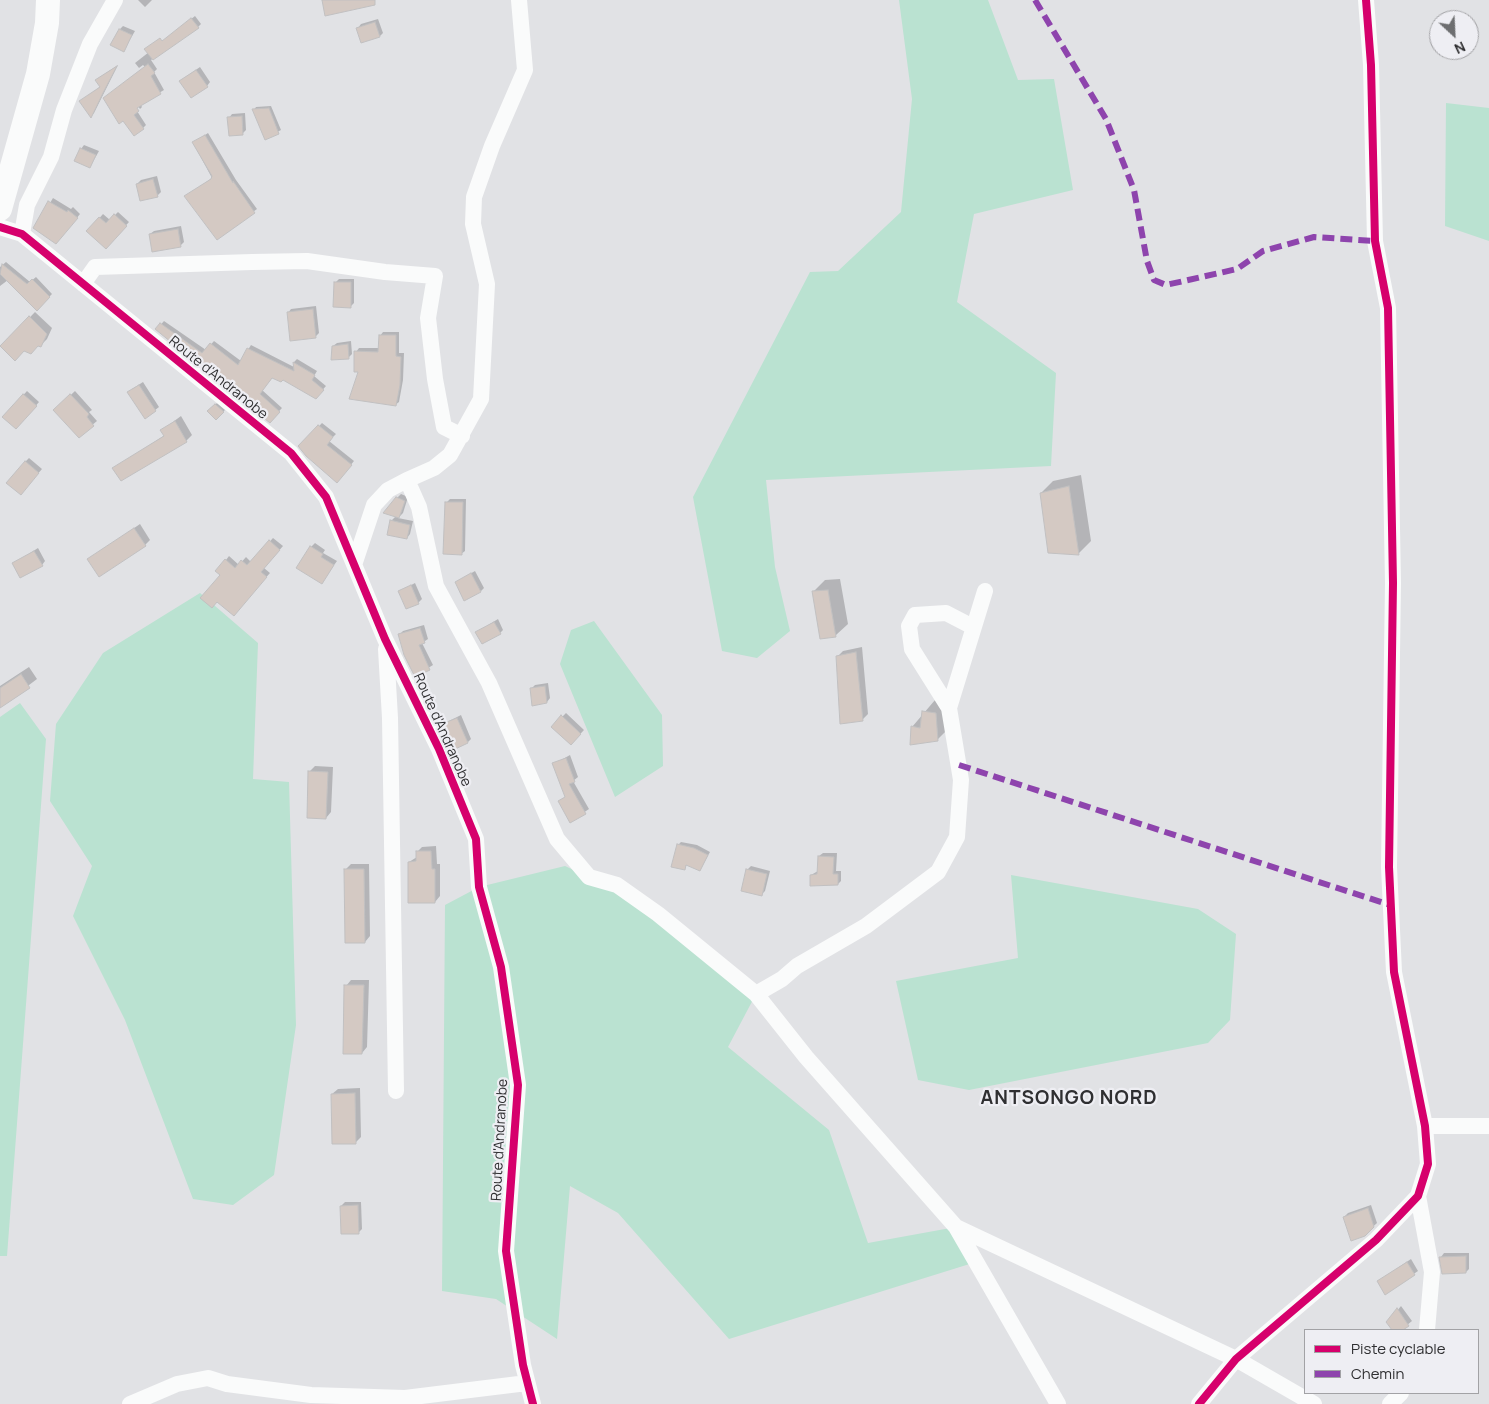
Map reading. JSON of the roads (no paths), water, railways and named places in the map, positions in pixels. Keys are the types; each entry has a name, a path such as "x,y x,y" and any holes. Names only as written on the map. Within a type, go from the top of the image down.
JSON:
{"main road":[{"path":"0,209 38,74 47,23 48,0"}],"street":[{"path":"22,234 27,205 51,157 64,110 90,44 116,0"},
{"path":"355,562 374,505 388,490 434,468 450,456 481,399 487,284 473,224 474,197 492,146 525,70 519,0"},
{"path":"1199,1404 1236,1359 1376,1240 1418,1196 1428,1164 1425,1126 1393,963 1388,867 1393,583 1388,308 1374,240 1371,65 1366,0"},
{"name":"Route d'Andranobe","path":"0,226 22,234 290,453 326,497 355,562 385,639 439,749 476,839 479,888 501,967 518,1085 506,1251 527,1383 533,1404"},
{"path":"83,284 95,267 252,262 307,261 385,272 435,276 428,318 435,379 444,427 462,436"},
{"path":"407,480 420,507 436,586 489,683 558,839 589,877 617,885 658,914 756,994 806,1057 956,1227 1058,1404"},
{"path":"949,708 973,627 986,591"},
{"path":"756,994 782,979 797,966 866,926 938,872 957,837 961,780 949,708 912,649 909,626 914,615 946,614 973,627"},
{"path":"385,639 390,718 396,1091"},
{"path":"1425,1126 1489,1126"},
{"path":"1418,1196 1432,1272 1427,1329"},
{"path":"956,1227 1236,1359 1314,1404"},
{"path":"130,1404 177,1384 208,1378 228,1384 322,1400 405,1398 527,1383"},
{"path":"1390,1404 1400,1394"}],"district":[{"name":"ANTSONGO NORD","path":"1069,1099"}]}
